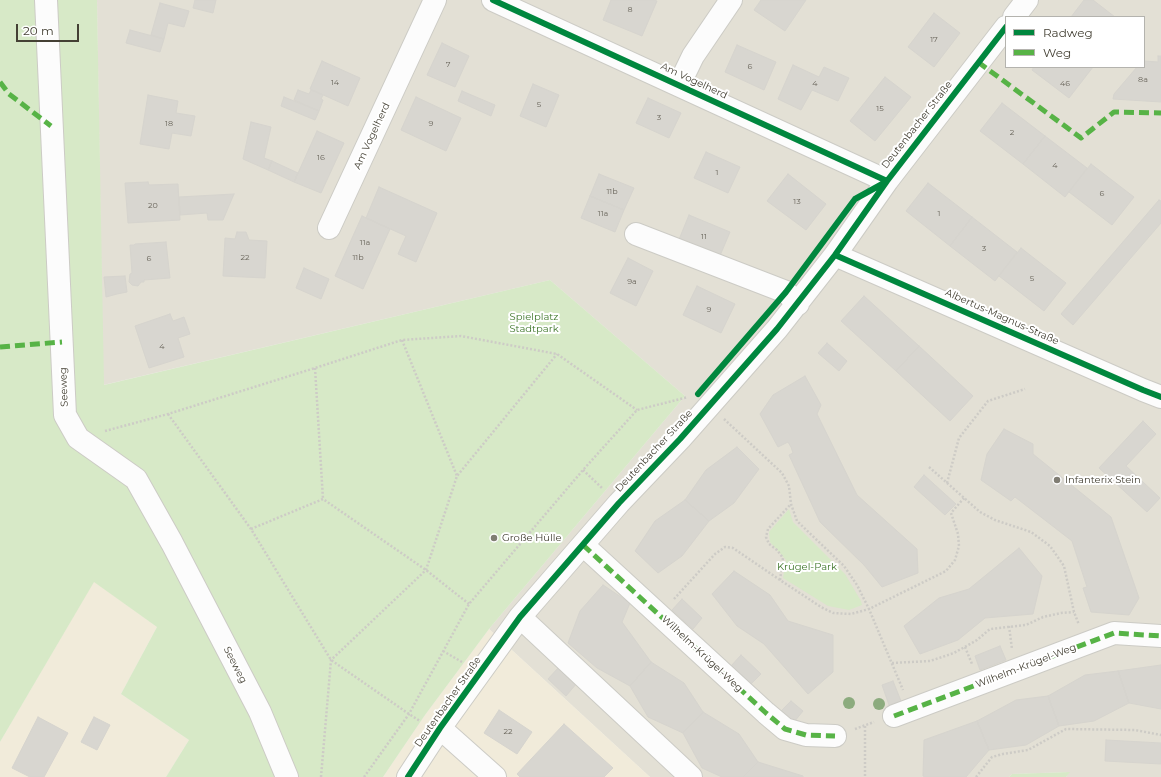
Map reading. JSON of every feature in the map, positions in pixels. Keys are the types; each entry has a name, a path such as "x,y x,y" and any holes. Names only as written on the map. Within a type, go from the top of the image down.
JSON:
{"street":[{"name":"Seeweg","path":"46,0 65,415 78,438 136,480 172,543 260,712 287,777"},
{"name":"Am Vogelherd","path":"329,228 435,0"},
{"name":"Am Vogelherd","path":"493,0 887,181"},
{"path":"679,85 693,56 731,0"},
{"path":"1015,16 1027,0"},
{"name":"Deutenbacher Straße","path":"408,777 440,728 520,617 619,503 710,406 798,304 835,255 887,181 1005,28"},
{"path":"636,234 786,292 798,304"},
{"name":"Albertus-Magnus-Straße","path":"835,255 1161,397"},
{"name":"Wilhelm-Krügel-Weg","path":"583,545 785,729 806,735 835,736"},
{"path":"520,617 691,777"},
{"name":"Wilhelm-Krügel-Weg","path":"902,712 1114,633 1161,636"},
{"path":"440,728 495,777"}],"path":[{"path":"78,438 168,414 402,340 461,336 557,354 637,410"},
{"path":"402,340 457,476"},
{"path":"322,777 331,660 426,570 457,476 557,354"},
{"path":"315,368 323,499"},
{"path":"947,484 959,438 988,401 1025,389"},
{"path":"364,777 409,714 469,604 583,470 637,410 698,394 782,473 789,486 791,504 797,520 844,566 857,585 869,609 892,664 902,712 835,736"},
{"path":"168,414 251,529 331,660 409,714 425,723 440,728"},
{"path":"929,467 980,512 995,520 1031,532 1050,546 1064,566 1074,612 1085,643"},
{"path":"583,470 619,503"},
{"path":"660,615 715,554 725,547 734,548 821,607 833,613 851,614 869,609 946,571 955,560 959,546 958,534 951,513 964,498"},
{"path":"251,529 323,499"},
{"path":"323,499 426,570 469,604"},
{"path":"780,580 783,558 777,550 769,544 766,536 768,529 791,504"},
{"path":"892,664 930,661 954,653 977,640 990,629 1026,625 1055,614 1074,612"},
{"path":"443,651 457,659"},
{"path":"865,726 865,777"},
{"path":"976,777 992,757 1028,750 1066,729 1135,730 1161,735"}],"shaded area":[{"path":"97,0 1161,0 1161,777 1066,777 1069,772 1012,774 1009,777 650,777 489,629 685,396 550,280 103,385"},
{"path":"94,581 157,627 121,694 189,740 166,777 0,777 0,742"},
{"path":"489,629 650,777 383,777 425,715"}],"green space":[{"name":"Spielplatz Stadtpark","path":"0,0 97,0 104,385 550,280 685,396 489,629 425,715 383,777 166,777 189,740 121,694 157,627 94,582 0,742"},
{"name":"Krügel-Park","path":"789,509 793,522 845,574 862,605 849,610 828,606 783,578 786,560 770,542 769,532"},
{"path":"1070,772 1066,777 1009,777 1012,774"}],"building":[{"path":"195,0 216,0 213,13 193,8"},
{"path":"611,0 657,1 642,36 603,20"},
{"path":"761,0 806,0 785,31 754,10"},
{"path":"1084,0 1093,0 1114,16 1072,16"},
{"path":"160,3 189,11 184,27 168,23 164,39 151,35"},
{"path":"934,13 960,33 934,67 908,47"},
{"path":"130,30 164,39 160,52 126,43"},
{"path":"442,43 469,56 455,87 427,75"},
{"path":"737,45 776,62 764,90 725,72"},
{"path":"1158,56 1161,56 1161,102 1113,99 1114,94 1136,68 1145,68 1145,61 1158,62"},
{"path":"322,61 360,78 348,106 310,89"},
{"path":"793,65 819,77 824,67 849,78 838,101 812,90 801,110 778,99"},
{"path":"1033,68 1092,68 1069,98 1032,70"},
{"path":"885,77 911,97 875,141 850,121"},
{"path":"533,84 559,95 546,127 520,116"},
{"path":"298,90 309,94 311,90 323,95 321,99 323,100 319,111 294,100"},
{"path":"462,91 495,105 491,116 458,101"},
{"path":"148,95 178,101 176,113 195,116 191,136 172,133 169,149 140,144"},
{"path":"284,97 319,111 315,120 281,106"},
{"path":"416,97 461,118 446,151 401,130"},
{"path":"648,98 681,113 669,138 636,123"},
{"path":"1002,103 1045,136 1023,164 980,131"},
{"path":"251,122 271,127 264,158 272,161 268,170 243,159"},
{"path":"317,131 344,143 321,193 294,182"},
{"path":"1045,136 1087,168 1065,197 1023,164"},
{"path":"706,152 740,167 728,193 694,178"},
{"path":"272,161 298,173 294,182 268,170"},
{"path":"1091,164 1134,197 1112,225 1069,192"},
{"path":"599,174 634,188 624,210 590,196"},
{"path":"788,174 826,204 806,230 767,201"},
{"path":"148,182 149,185 178,184 180,220 128,223 125,183"},
{"path":"928,183 972,217 950,246 906,211"},
{"path":"379,187 437,213 416,262 398,254 406,236 366,218"},
{"path":"234,194 223,220 208,220 207,213 180,215 179,197"},
{"path":"590,196 624,210 615,232 581,218"},
{"path":"1159,200 1161,201 1161,223 1073,325 1061,314"},
{"path":"689,215 730,232 719,258 678,242"},
{"path":"362,216 390,229 363,289 335,276"},
{"path":"972,217 1017,252 995,281 950,246"},
{"path":"237,232 246,232 249,240 267,241 265,278 223,276 225,238 235,239"},
{"path":"166,242 170,278 144,280 144,282 141,282 138,286 132,285 129,282 130,274 132,273 130,245"},
{"path":"1021,248 1066,283 1044,311 999,276"},
{"path":"628,258 653,271 636,306 610,293"},
{"path":"304,268 329,279 321,299 296,288"},
{"path":"125,276 127,292 106,297 104,277"},
{"path":"697,286 735,304 721,333 683,315"},
{"path":"864,296 919,346 896,371 841,321"},
{"path":"170,314 173,321 184,317 190,334 178,338 184,357 149,368 135,326"},
{"path":"827,343 847,361 839,371 818,353"},
{"path":"919,346 973,396 950,421 896,371"},
{"path":"805,376 821,405 817,414 857,495 917,549 918,573 882,587 864,565 820,522 789,455 793,453 791,447 788,442 778,447 760,414 773,395"},
{"path":"1143,421 1156,434 1126,466 1160,498 1147,512 1099,468"},
{"path":"1004,429 1033,444 1033,454 1111,517 1139,598 1129,615 1091,612 1083,588 1087,587 1072,541 1015,497 1011,501 981,480 987,454"},
{"path":"737,447 759,469 734,503 709,521 685,500 706,470"},
{"path":"924,475 956,504 945,515 914,487"},
{"path":"685,500 709,521 682,556 658,573 635,551 655,521"},
{"path":"1019,548 1042,576 1033,614 985,618 958,640 920,654 904,626 939,598 969,589"},
{"path":"734,571 770,595 788,621 833,635 833,672 808,694 764,644 737,626 712,594"},
{"path":"603,585 630,603 622,622 651,662 630,686 597,668 568,643 580,611"},
{"path":"682,599 702,618 693,629 672,610"},
{"path":"1000,646 1006,660 980,670 975,656"},
{"path":"741,655 761,674 751,684 731,666"},
{"path":"651,662 684,683 703,712 683,733 648,717 630,686"},
{"path":"1161,665 1161,709 1129,703 1118,671"},
{"path":"559,667 577,683 566,696 548,679"},
{"path":"1118,671 1129,703 1094,721 1059,726 1048,696 1085,675"},
{"path":"893,681 901,701 889,705 882,685"},
{"path":"1048,696 1059,726 1026,745 989,750 977,721 1016,700"},
{"path":"791,701 803,711 794,722 781,711"},
{"path":"499,710 532,732 517,754 484,733"},
{"path":"703,712 739,734 758,762 743,777 722,777 702,768 683,733"},
{"path":"38,717 68,733 44,777 30,777 12,768"},
{"path":"94,717 110,725 97,750 81,742"},
{"path":"977,721 989,750 966,777 923,776 924,740"},
{"path":"564,724 613,768 604,777 520,777 517,774"},
{"path":"1106,740 1161,743 1161,764 1105,761"},
{"path":"758,762 803,776 803,777 743,777"}],"marked path":[{"path":"978,62 1081,138 1114,112 1161,113"},
{"path":"0,82 9,94 51,126"},
{"path":"0,347 62,342"},
{"path":"583,545 785,729 806,735 835,736"},
{"path":"894,716 1114,633 1161,636"}],"cycle path":[{"path":"493,0 887,181"},
{"path":"408,777 440,728 520,617 619,503 680,439 777,329 835,255 887,181 1005,28"},
{"path":"698,394 786,292 855,199 884,183"},
{"path":"835,255 1161,397"}],"place":[{"name":"Infanterix Stein","path":"1057,480"},
{"name":"Große Hülle","path":"494,538"}]}
